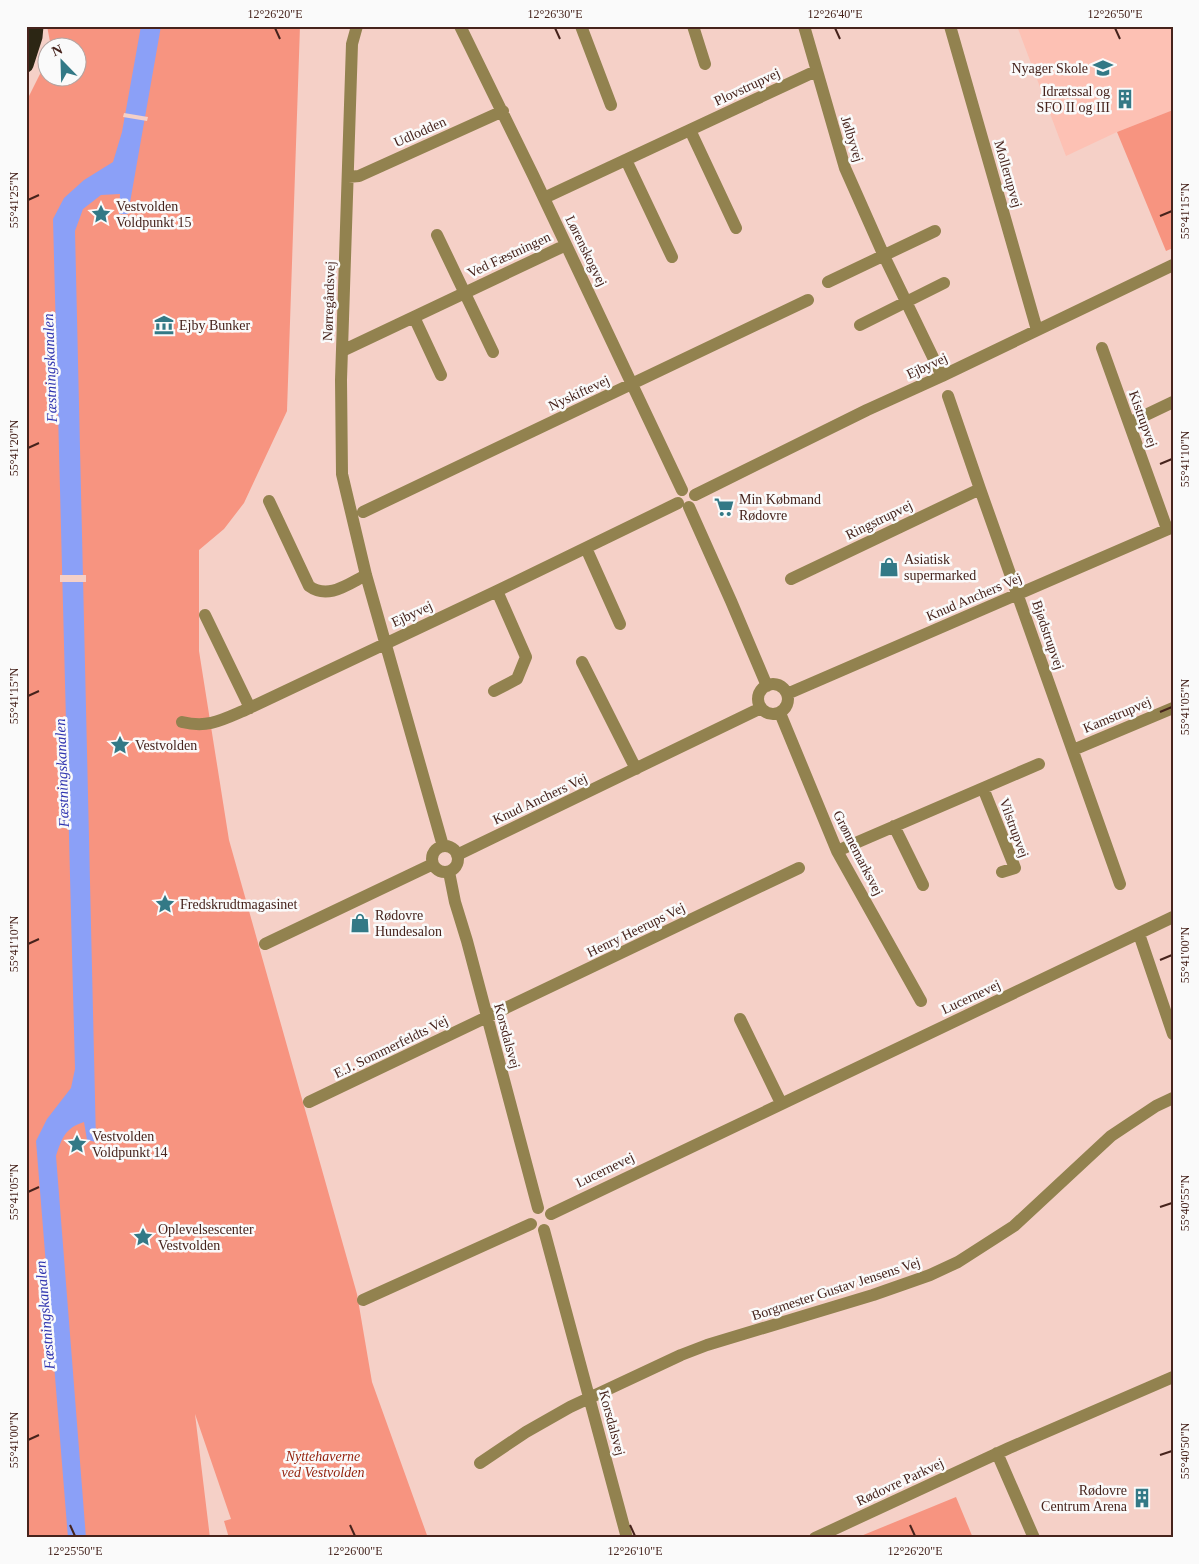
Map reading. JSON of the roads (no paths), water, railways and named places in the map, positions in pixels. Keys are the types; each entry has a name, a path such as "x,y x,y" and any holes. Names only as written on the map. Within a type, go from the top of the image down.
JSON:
{"highway":[{"path":"26,65 35,37 36,26"}],"street":[{"name":"Nørregårdsvej","path":"357,26 352,44 342,351 342,474 366,575 385,643"},
{"name":"Lørenskogvej","path":"460,26 503,111 682,490"},
{"path":"581,26 611,105"},
{"path":"693,26 705,64"},
{"name":"Jølbyvej","path":"804,26 845,168 884,256 942,376"},
{"name":"Mollerupvej","path":"950,26 1037,330"},
{"name":"Plovstrupvej","path":"544,198 816,71"},
{"name":"Udlodden","path":"348,177 359,176 503,111"},
{"path":"690,130 736,228"},
{"path":"626,160 672,257"},
{"path":"828,282 935,231"},
{"name":"Ved Fæstningen","path":"437,235 493,352"},
{"name":"Ved Fæstningen","path":"342,351 566,244"},
{"name":"Ejbyvej","path":"695,495 867,410 942,376 1173,264"},
{"path":"860,325 944,283"},
{"name":"Nyskiftevej","path":"363,512 808,300"},
{"path":"414,317 441,375"},
{"name":"Kistrupvej","path":"1102,348 1170,528"},
{"name":"Bjødstrupvej","path":"948,396 1120,884"},
{"path":"1129,423 1173,402"},
{"name":"Ringstrupvej","path":"791,579 980,488"},
{"path":"683,505 694,504 695,495 691,490 682,490 678,494 683,505 731,601 767,686"},
{"path":"269,501 310,586 317,592 330,592 366,575"},
{"name":"Ejbyvej","path":"182,722 196,725 216,723 586,548 683,505"},
{"name":"Knud Anchers Vej","path":"786,694 1170,528"},
{"path":"586,548 620,624"},
{"path":"494,691 517,679 526,657 497,591"},
{"path":"204,615 250,708"},
{"path":"385,643 443,846"},
{"path":"582,662 636,770"},
{"path":"767,686 778,686 786,694 787,704 780,713 770,714 761,708 758,698 767,686"},
{"name":"Knud Anchers Vej","path":"457,855 761,708"},
{"name":"Kamstrupvej","path":"1072,750 1173,708"},
{"name":"Grønnemarksvej","path":"780,713 837,851 921,1001"},
{"name":"Vilstrupvej","path":"837,851 1039,764"},
{"name":"Vilstrupvej","path":"983,788 1015,868 1002,872"},
{"path":"894,826 923,885"},
{"path":"443,846 452,848 457,855 457,865 449,872 439,871 433,864 435,851 443,846"},
{"path":"266,944 433,864"},
{"name":"Henry Heerups Vej","path":"486,1018 799,868"},
{"name":"Korsdalsvej","path":"449,872 455,902 538,1208"},
{"name":"Lucernevej","path":"551,1214 1173,917"},
{"path":"1139,934 1173,1034"},
{"name":"E.J. Sommerfeldts Vej","path":"309,1102 486,1018"},
{"path":"740,1019 781,1103"},
{"name":"Borgmester Gustav Jensens Vej","path":"480,1464 526,1432 589,1398 681,1355 707,1345 898,1287 958,1262 1014,1226 1111,1136 1156,1106 1173,1098"},
{"path":"538,1208 543,1208 551,1214 552,1222 544,1230 536,1230 531,1224 532,1213 538,1208"},
{"path":"363,1300 531,1224"},
{"name":"Korsdalsvej","path":"544,1230 627,1538"},
{"name":"Rødovre Parkvej","path":"815,1538 1173,1376"},
{"path":"997,1454 1034,1538"}],"water":[{"path":"141,26 161,26 128,214 119,214 120,194 101,195 83,209 75,231 96,1142 87,1140 84,1122 78,1124 65,1134 56,1156 86,1538 68,1538 36,1141 47,1119 71,1088 75,1069 53,219 64,198 84,180 113,162 122,132"}],"place":[{"name":"Nyager Skole","path":"1103,68"},
{"name":"Idrætssal og SFO II og III","path":"1125,99"},
{"name":"Vestvolden Voldpunkt 15","path":"101,214"},
{"name":"Ejby Bunker","path":"164,325"},
{"name":"Min Købmand Rødovre","path":"724,507"},
{"name":"Asiatisk supermarked","path":"889,567"},
{"name":"Vestvolden","path":"120,745"},
{"name":"Fredskrudtmagasinet","path":"165,904"},
{"name":"Rødovre Hundesalon","path":"360,923"},
{"name":"Vestvolden Voldpunkt 14","path":"77,1144"},
{"name":"Oplevelsescenter Vestvolden","path":"143,1237"},
{"name":"Rødovre Centrum Arena","path":"1142,1498"}],"water label":[{"name":"Fæstningskanalen","path":"50,368"},
{"name":"Fæstningskanalen","path":"62,773"},
{"name":"Fæstningskanalen","path":"45,1315"}],"park label":[{"name":"Nyttehaverne ved Vestvolden","path":"323,1464"}]}
